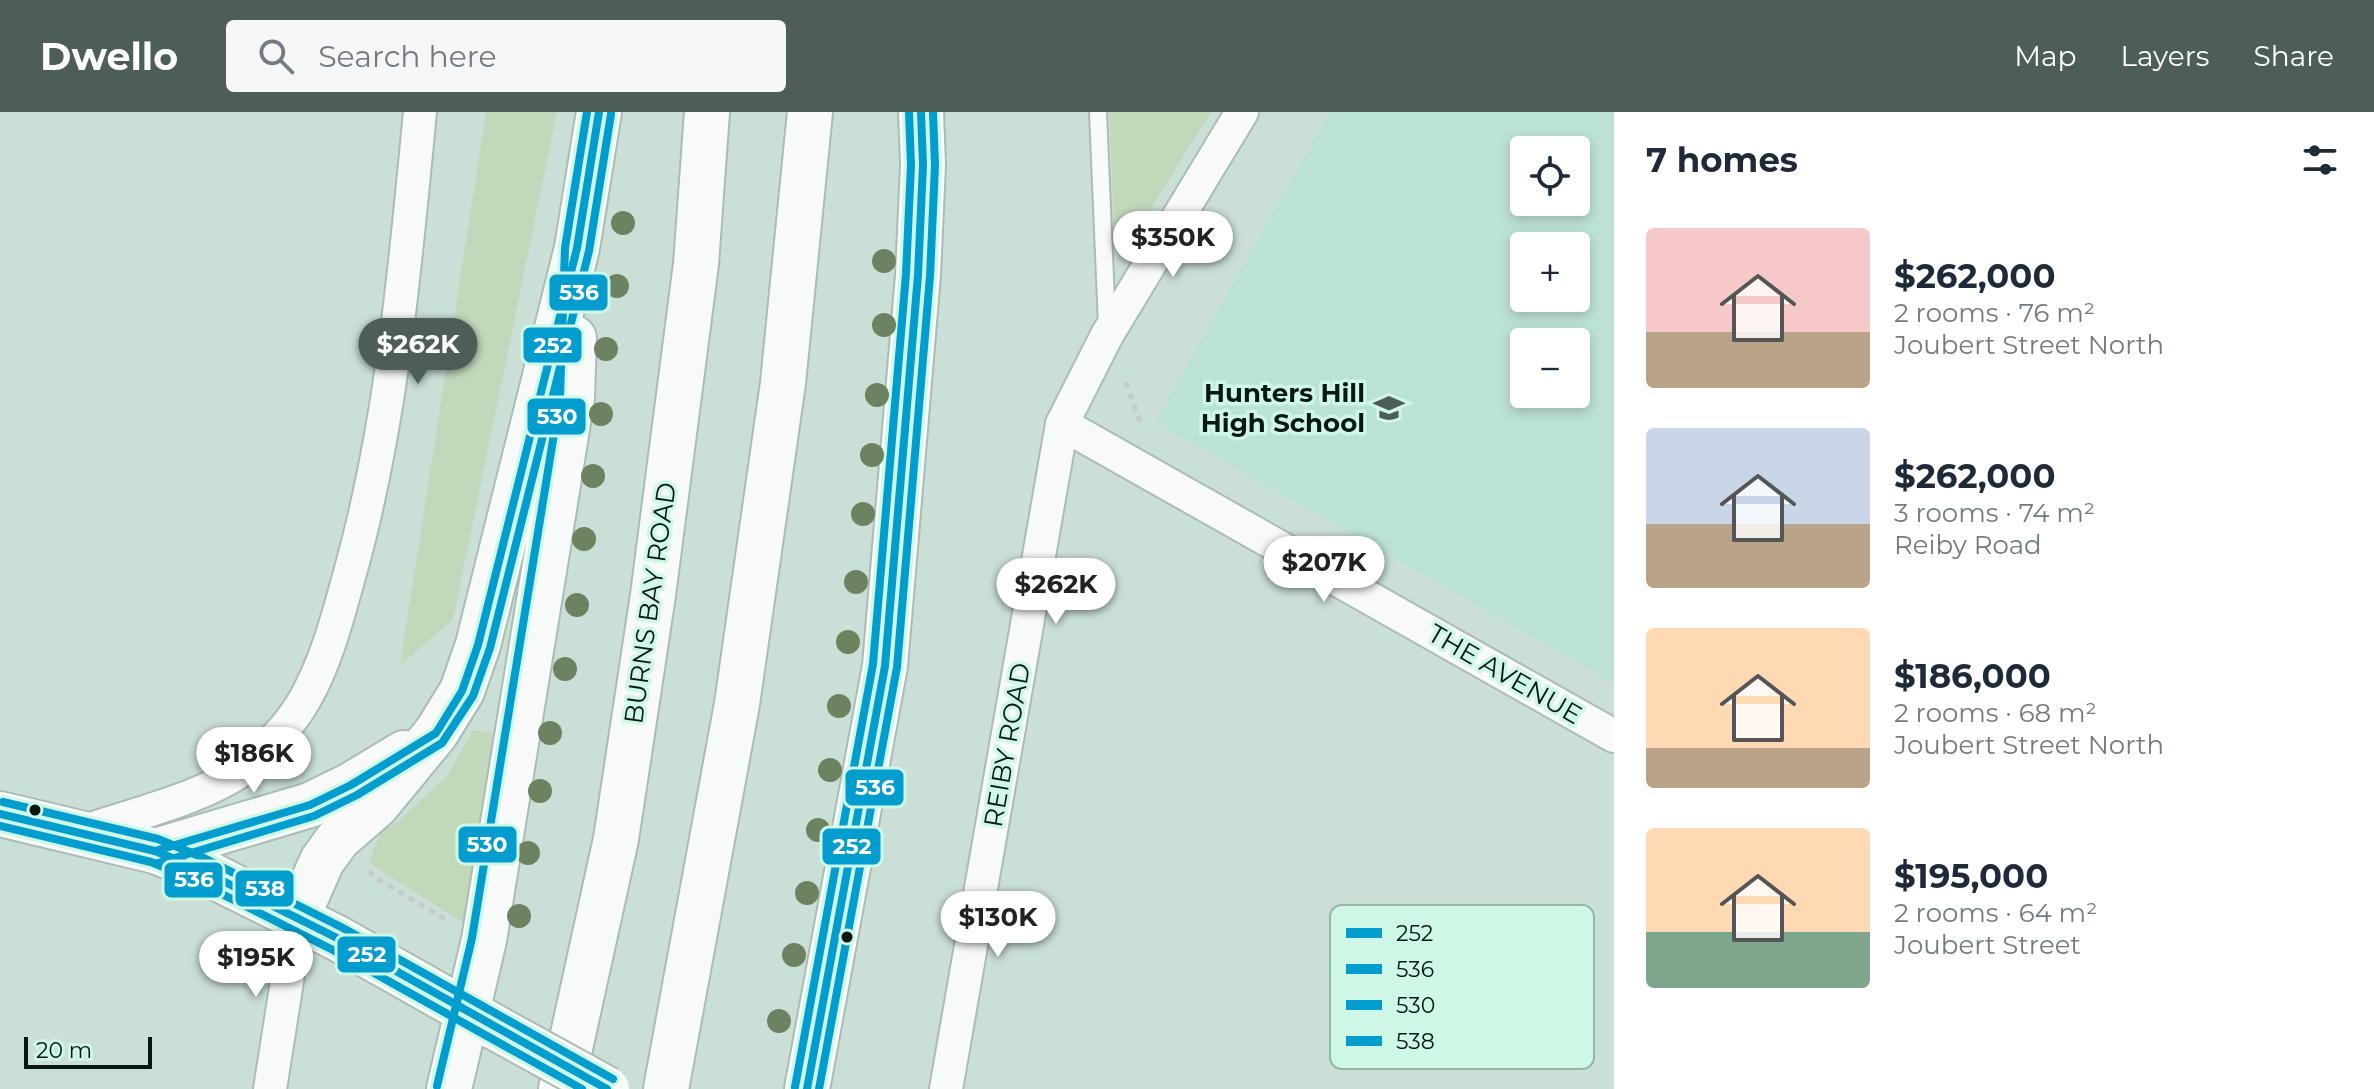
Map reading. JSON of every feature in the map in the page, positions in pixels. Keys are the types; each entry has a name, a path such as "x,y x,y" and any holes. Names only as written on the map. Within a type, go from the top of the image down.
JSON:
{"main road":[{"path":"297,918 322,861 338,839 376,806 436,733 462,691 478,645 577,248 599,112"},
{"name":"BURNS BAY ROAD","path":"561,1089 616,839 653,595 696,264 707,112"},
{"path":"666,1089 737,704 783,383 810,112"},
{"path":"807,1089 885,666 918,275 923,165 921,112"},
{"path":"449,1089 482,1020 484,940 572,398 577,248"},
{"path":"155,851 310,805 351,785 436,733"},
{"path":"12,816 155,851 199,869 297,918 607,1089"}],"street":[{"path":"82,832 207,789 240,771 268,747 304,701 330,644 361,533 385,420 401,307 420,112"},
{"name":"REIBY ROAD","path":"946,1089 1062,424 1107,335 1242,112"},
{"name":"THE AVENUE","path":"1062,424 1614,736"},
{"path":"270,1089 297,918"}],"lane":[{"path":"1098,112 1107,335"}],"path":[{"path":"361,862 378,879 454,924"}],"shaded area":[{"path":"486,112 557,112 453,620 400,665"},
{"path":"1109,112 1211,112 1130,242 1122,244 1117,240 1114,227"},
{"name":"Hunters Hill High School","path":"1330,112 1614,112 1614,683 1155,422"},
{"path":"473,730 501,735 470,910 461,921 369,863 381,831 398,822 447,776"}],"transit line":[{"name":"530","path":"437,1086 472,938 560,397 565,248 587,112"},
{"name":"252","path":"155,851 310,805 351,785 436,733 462,691 478,645 577,248 599,112"},
{"name":"530","path":"795,1087 873,664 906,274 911,165 909,112"},
{"name":"252","path":"807,1089 885,666 918,275 923,165 921,112"},
{"name":"536","path":"819,1089 897,667 930,276 935,166 933,112"},
{"name":"536","path":"158,863 314,816 357,795 442,743 473,696 490,648 589,251 611,114"},
{"name":"538","path":"3,802 158,839 204,858 343,928 613,1079"},
{"name":"252","path":"0,814 155,851 199,869 337,938 607,1089"},
{"name":"536","path":"0,826 151,862 194,880 331,949 582,1089"}],"place":[{"name":"Hunters Hill High School","path":"1389,408"}]}
